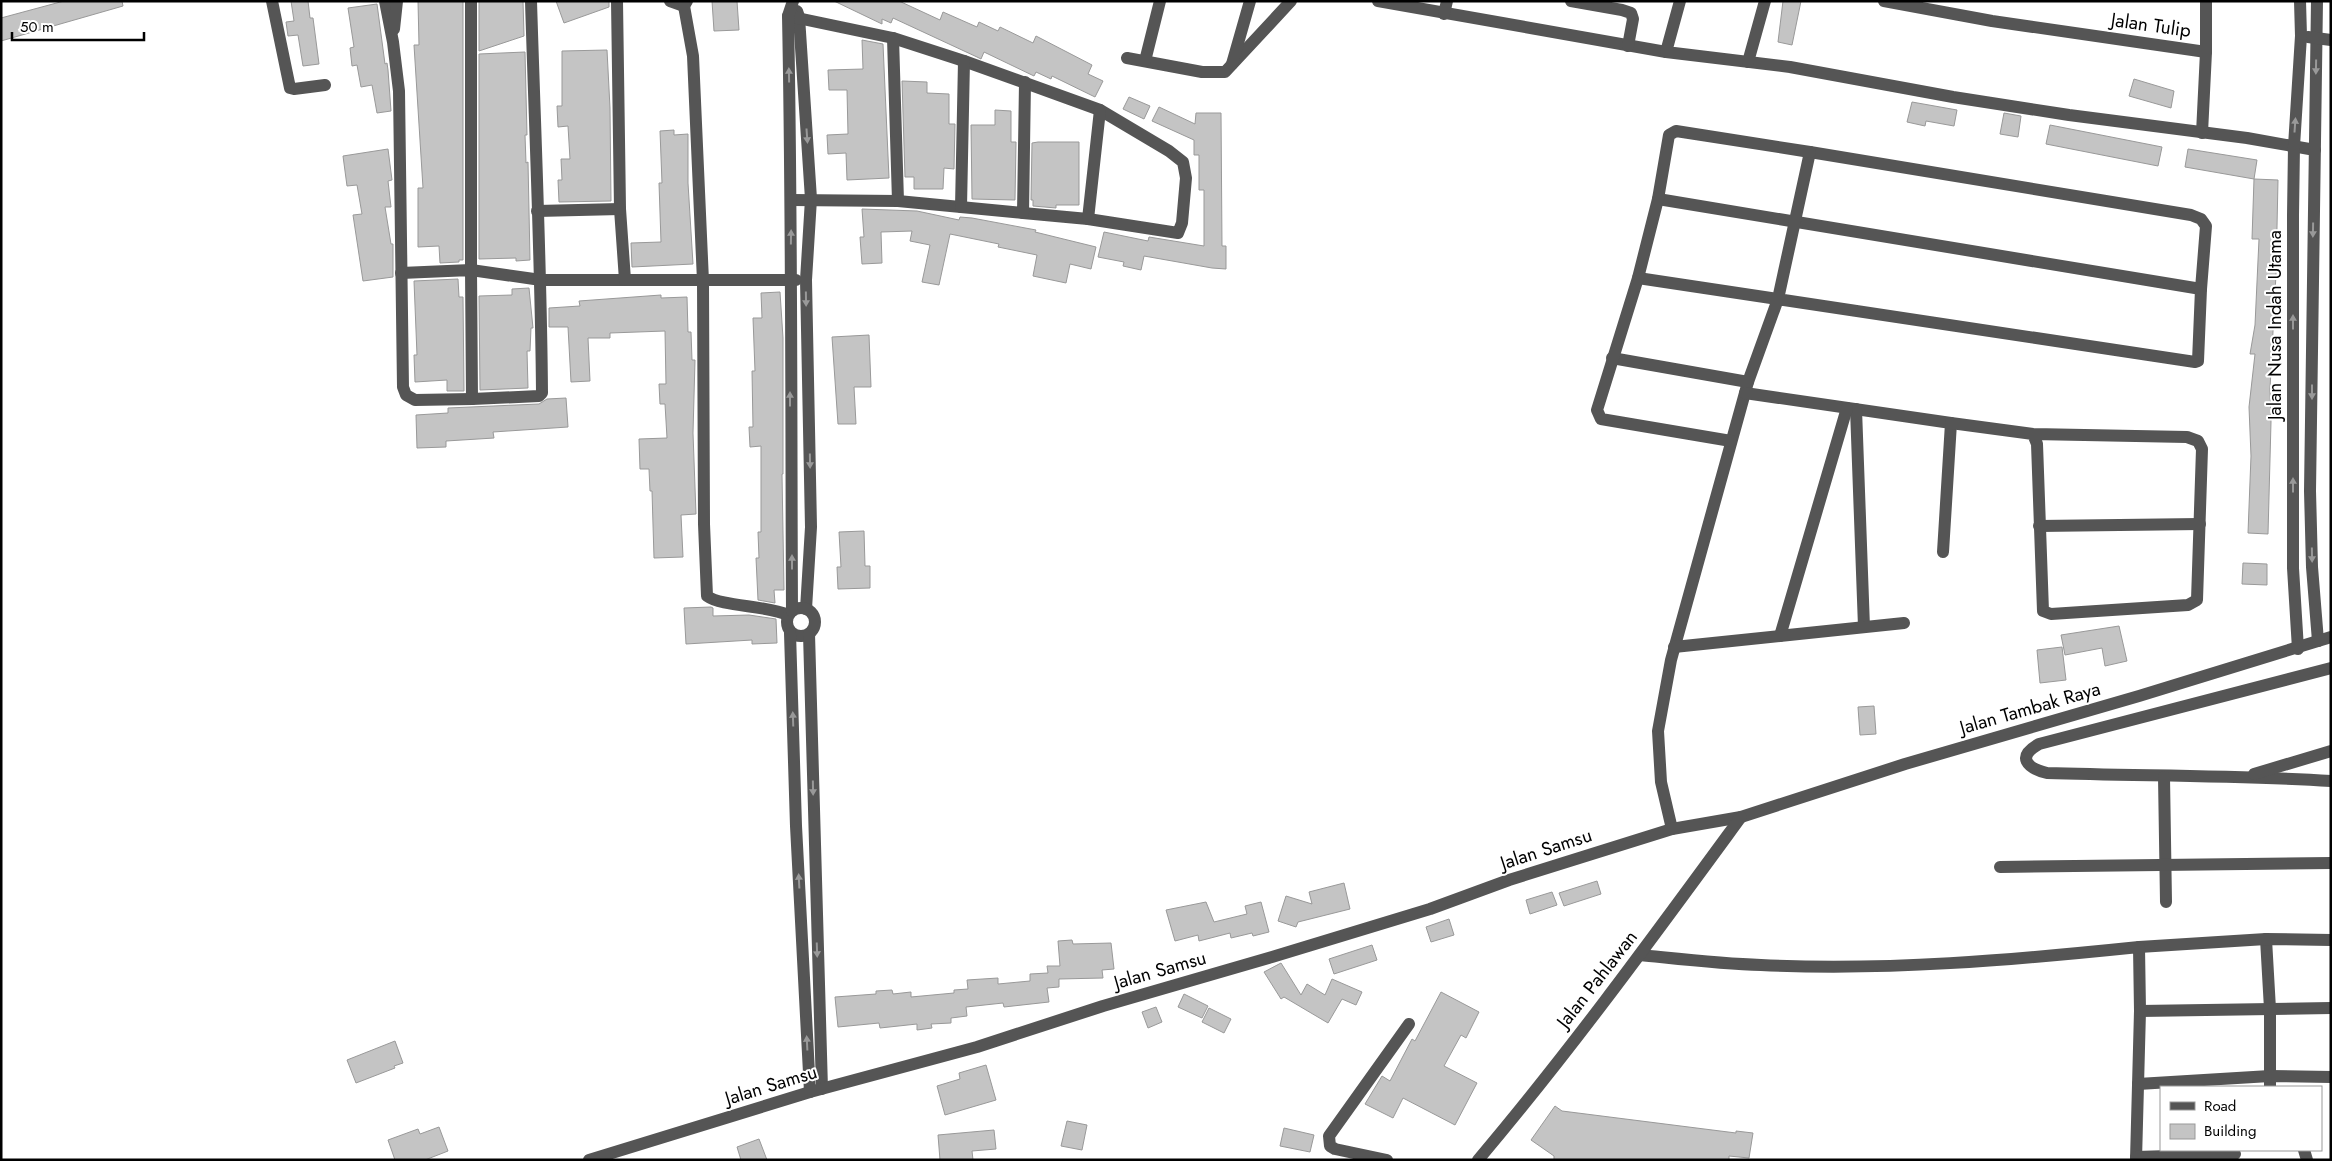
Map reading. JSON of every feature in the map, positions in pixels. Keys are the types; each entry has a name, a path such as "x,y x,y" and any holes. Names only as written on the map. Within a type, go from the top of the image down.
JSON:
{"street":[{"path":"272,1 290,88 325,85"},
{"path":"385,1 393,42 399,91 402,369 406,395 415,400 535,398 542,393 541,280 537,211 531,1"},
{"path":"393,42 397,1"},
{"path":"471,1 472,399"},
{"path":"617,1 620,209 625,280"},
{"path":"670,1 685,4 693,56 703,281 704,524 707,596 790,613"},
{"path":"793,1 811,199 806,280 811,527 806,609"},
{"path":"1145,61 1160,1"},
{"path":"1231,68 1250,1"},
{"path":"1127,58 1202,72 1225,72 1231,68 1291,1"},
{"path":"1378,1 1445,8 1628,46 1748,62 2002,105 2248,138 2315,150"},
{"path":"1571,1 1631,13 1633,18 1628,46"},
{"path":"1666,52 1680,1"},
{"path":"1748,62 1766,1"},
{"name":"Jalan Tulip","path":"1884,1 1992,21 2206,52"},
{"path":"2202,133 2206,52 2206,1"},
{"name":"Jalan Nusa Indah Utama","path":"2298,649 2293,568 2294,146 2300,1"},
{"name":"Jalan Nusa Indah Utama","path":"2317,1 2310,491 2312,566 2318,641"},
{"path":"792,200 898,201 1088,220 1178,233 1182,223 1186,178 1183,162 1169,151 1100,110 1025,82 893,38 794,16"},
{"path":"794,16 790,280 790,613 787,627 790,633 796,826 816,1090"},
{"path":"2300,36 2331,40"},
{"path":"893,38 898,201"},
{"path":"961,207 964,61"},
{"path":"1023,213 1025,82"},
{"path":"1088,220 1100,110"},
{"path":"1638,278 2197,362 2200,289 2206,226 2201,219 2192,215 1676,131 1669,136 1658,199 1638,278 1597,410 1600,419 1731,441"},
{"path":"1672,829 1660,782 1658,732 1674,647 1746,388 1778,299 1810,152"},
{"path":"1658,199 2200,289"},
{"path":"537,211 620,209"},
{"path":"402,274 471,270 541,280 806,280"},
{"path":"1612,358 1851,409 2033,434 2187,437 2198,441 2202,449 2198,592 2196,600 2188,605 2051,614 2042,611 2037,444 2033,434"},
{"path":"1851,409 1864,628"},
{"path":"1780,636 1851,409"},
{"path":"1943,552 1951,423"},
{"path":"2039,526 2200,524"},
{"path":"790,613 796,608 806,609 814,616 815,622 809,634 816,1090"},
{"path":"1674,647 1904,624"},
{"path":"790,633 800,637 809,634"},
{"name":"Jalan Tambak Raya","path":"1741,816 1914,761 2298,649 2331,637"},
{"path":"2331,668 2039,744 2030,749 2026,756 2026,762 2030,767 2047,773 2164,777 2246,776 2331,781"},
{"path":"2246,776 2331,750"},
{"path":"2164,777 2166,902"},
{"name":"Jalan Samsu","path":"589,1160 816,1090 977,1047 1103,1006 1430,909 1509,880 1672,829 1741,816"},
{"name":"Jalan Pahlawan","path":"1478,1160 1510,1122 1640,955 1741,816"},
{"path":"796,826 813,824"},
{"path":"2000,867 2331,863"},
{"path":"1640,955 1761,966 1886,966 2014,960 2139,947 2266,939 2331,940"},
{"path":"2266,939 2270,1009 2270,1082"},
{"path":"2139,947 2140,1011 2136,1158 2236,1155"},
{"path":"2140,1011 2331,1008"},
{"path":"1387,1160 1335,1149 1330,1146 1329,1136 1409,1024"},
{"path":"2138,1084 2270,1082 2331,1077"}],"building":[{"path":"64,1 122,1 123,6 1,41 1,18"},
{"path":"291,1 308,1 310,18 313,18 319,64 303,66 298,35 288,36 286,22 294,21"},
{"path":"418,1 463,1 463,260 459,260 459,262 440,263 439,246 418,247 418,188 423,188 414,45 419,45"},
{"path":"479,1 523,1 524,36 479,51"},
{"path":"556,1 609,1 609,7 564,23"},
{"path":"712,1 737,1 739,30 714,31"},
{"path":"834,1 899,1 940,20 943,12 977,27 979,22 998,31 1000,27 1033,43 1036,36 1092,65 1088,74 1103,81 1095,97 1052,76 1051,79 1036,72 1034,76 984,52 981,59 893,18 891,23 882,19 882,24"},
{"path":"1783,1 1801,1 1792,45 1778,42"},
{"path":"377,4 385,64 387,63 388,70 391,111 377,113 372,85 361,87 357,65 352,66 350,48 354,47 348,8"},
{"path":"862,40 883,44 889,178 847,180 846,153 828,154 827,135 848,134 847,90 829,90 828,70 863,69"},
{"path":"607,50 611,201 559,202 558,180 562,180 561,159 570,159 568,126 558,127 557,106 562,106 562,51"},
{"path":"525,52 527,135 525,135 526,163 528,162 530,260 516,261 516,258 479,259 479,54"},
{"path":"2134,79 2174,91 2171,108 2129,96"},
{"path":"902,81 927,82 927,93 949,94 949,124 955,124 954,169 944,168 943,189 914,189 914,177 905,177"},
{"path":"1129,97 1150,106 1144,119 1123,109"},
{"path":"1912,102 1957,110 1954,126 1926,121 1925,126 1907,122"},
{"path":"1159,107 1195,124 1196,113 1221,113 1222,246 1226,246 1226,269 1144,256 1141,270 1123,266 1124,262 1098,257 1104,232 1148,241 1149,237 1204,246 1204,190 1199,190 1199,155 1194,155 1194,140 1152,121"},
{"path":"995,110 1011,111 1011,142 1016,142 1015,200 972,199 971,125 995,125"},
{"path":"2004,113 2021,116 2018,137 2000,134"},
{"path":"2050,125 2162,147 2158,166 2046,144"},
{"path":"674,130 674,135 688,134 688,183 693,264 632,267 631,243 661,242 659,183 662,183 660,131"},
{"path":"1079,142 1079,205 1056,205 1056,208 1033,206 1033,200 1031,200 1032,143"},
{"path":"388,149 392,180 388,181 391,207 385,207 391,244 393,244 393,277 363,281 353,215 362,214 357,185 347,186 343,156"},
{"path":"2188,149 2257,160 2254,179 2185,167"},
{"path":"2254,179 2278,180 2276,274 2270,389 2268,534 2248,533 2251,456 2249,407 2255,354 2250,354 2255,325 2259,239 2252,239"},
{"path":"862,209 917,211 959,220 960,217 972,218 1036,230 1035,232 1096,247 1091,269 1070,264 1066,283 1033,276 1037,255 998,247 999,244 950,234 939,285 922,282 930,245 910,241 912,231 881,232 882,263 862,264 860,237 864,237"},
{"path":"458,279 459,297 463,297 464,391 447,391 447,380 415,382 414,355 417,355 414,281"},
{"path":"529,288 533,328 531,328 530,351 527,351 528,388 480,390 479,296 512,295 512,289"},
{"path":"780,292 783,338 782,474 784,590 774,590 775,603 758,600 756,558 759,558 758,532 761,532 761,446 750,447 749,427 753,427 752,371 755,371 753,318 762,318 761,293"},
{"path":"661,295 661,298 687,297 688,332 691,332 692,360 695,360 693,433 696,514 681,515 683,557 654,558 652,491 650,491 649,469 640,469 639,439 667,438 665,404 660,404 659,384 666,384 665,331 610,333 610,338 588,338 590,381 571,382 568,327 549,327 549,308 580,306 579,301"},
{"path":"869,335 871,387 854,387 856,424 838,424 832,337"},
{"path":"566,398 568,427 493,432 494,438 446,441 446,447 417,448 416,415 448,413 448,408 539,404 547,399"},
{"path":"864,531 865,566 870,566 870,588 838,589 837,567 841,567 839,532"},
{"path":"2243,563 2267,564 2267,585 2242,584"},
{"path":"684,608 713,608 713,616 749,615 776,619 777,643 752,644 752,640 686,644"},
{"path":"2119,626 2127,661 2105,666 2102,648 2065,655 2061,635"},
{"path":"2062,647 2066,680 2040,683 2037,650"},
{"path":"1874,706 1876,734 1860,735 1858,707"},
{"path":"1597,881 1601,894 1564,906 1559,893"},
{"path":"1344,883 1350,909 1298,922 1296,927 1278,921 1286,896 1312,904 1309,892"},
{"path":"1552,892 1557,905 1530,914 1526,900"},
{"path":"1206,902 1214,922 1247,914 1245,906 1261,902 1269,932 1253,936 1252,933 1231,938 1230,933 1199,941 1198,935 1175,941 1166,910"},
{"path":"1449,919 1454,935 1431,942 1426,927"},
{"path":"1072,940 1073,944 1111,943 1114,969 1102,970 1103,978 1059,979 1059,987 1047,988 1049,1002 1004,1007 1003,1003 966,1007 967,1016 951,1018 951,1023 931,1024 932,1028 917,1030 917,1024 880,1028 879,1023 838,1027 835,997 876,994 876,991 892,990 893,994 911,992 911,997 954,993 954,990 968,989 967,980 998,978 998,984 1030,981 1030,974 1048,973 1047,966 1060,966 1058,941"},
{"path":"1372,945 1377,960 1334,974 1329,959"},
{"path":"1281,963 1301,995 1307,984 1325,995 1332,979 1362,992 1356,1005 1342,999 1328,1023 1284,997 1281,999 1264,972"},
{"path":"1441,992 1479,1012 1466,1038 1461,1035 1444,1066 1477,1083 1455,1125 1403,1098 1393,1118 1365,1104 1382,1076 1390,1081 1412,1039 1415,1041"},
{"path":"1184,994 1208,1006 1202,1018 1178,1007"},
{"path":"1156,1007 1162,1022 1148,1028 1142,1012"},
{"path":"1209,1008 1231,1019 1224,1033 1202,1022"},
{"path":"395,1041 403,1063 356,1083 347,1060"},
{"path":"986,1065 996,1100 945,1115 937,1086 960,1079 959,1073"},
{"path":"1555,1106 1562,1111 1736,1133 1736,1131 1753,1133 1749,1158 1729,1156 1729,1160 1554,1160 1554,1156 1531,1140"},
{"path":"1067,1121 1087,1125 1082,1150 1061,1146"},
{"path":"439,1127 448,1151 425,1160 395,1160 388,1140 418,1129 420,1134"},
{"path":"1284,1128 1314,1135 1310,1152 1280,1146"},
{"path":"994,1130 996,1149 972,1151 973,1160 940,1160 938,1135"},
{"path":"759,1139 767,1160 741,1160 737,1147"}]}
